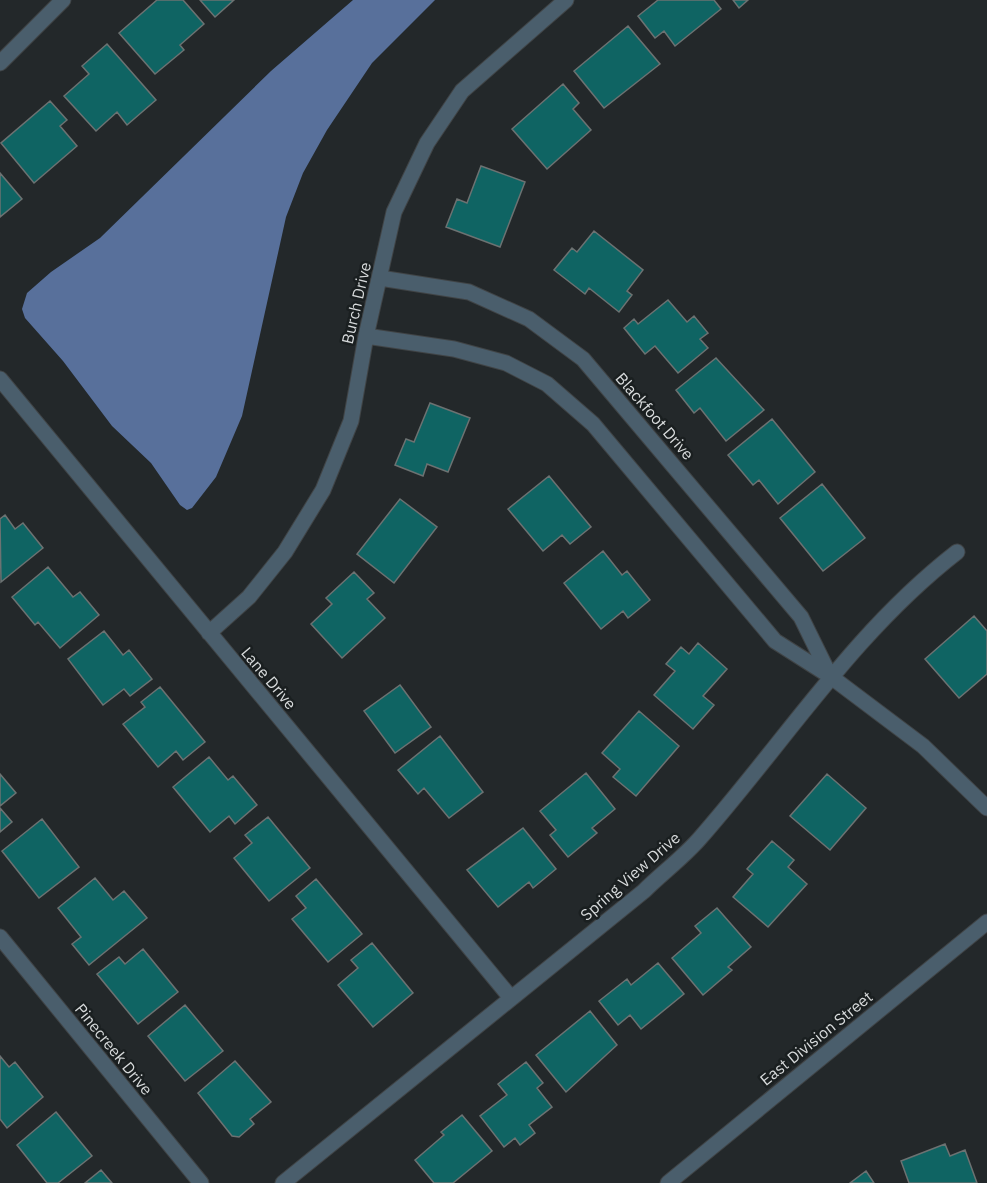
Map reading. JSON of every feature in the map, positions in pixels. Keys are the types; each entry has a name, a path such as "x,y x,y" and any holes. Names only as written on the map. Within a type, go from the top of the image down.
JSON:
{"street":[{"path":"0,63 63,0"},
{"name":"Burch Drive","path":"209,633 249,597 285,552 323,490 351,421 366,336 394,212 427,143 462,92 567,0"},
{"name":"Blackfoot Drive","path":"380,278 469,292 529,319 583,359 801,617 830,676"},
{"name":"Blackfoot Drive","path":"366,336 454,349 506,363 548,384 593,424 775,642 830,676 923,746 987,808"},
{"name":"Lane Drive","path":"0,379 511,998"},
{"name":"Spring View Drive","path":"283,1183 644,891 699,839 830,676 920,581 957,552"},
{"name":"East Division Street","path":"668,1183 987,922"},
{"name":"Pinecreek Drive","path":"0,938 201,1183"}],"water":[{"path":"353,0 435,0 372,63 327,130 303,173 286,217 242,416 216,477 192,508 187,510 180,505 151,463 112,426 63,361 25,318 22,309 27,293 51,272 100,238 271,71"}],"building":[{"path":"157,0 183,0 204,24 180,45 184,50 155,74 119,33"},
{"path":"200,0 234,0 215,17"},
{"path":"658,0 714,0 721,9 675,46 664,31 655,38 638,16"},
{"path":"733,0 748,0 739,8"},
{"path":"628,26 660,64 604,108 574,71"},
{"path":"107,44 156,100 127,125 117,112 96,131 64,96 89,74 82,66"},
{"path":"563,84 579,103 573,109 591,130 547,169 512,129"},
{"path":"50,101 67,120 60,126 77,146 34,183 1,143"},
{"path":"481,166 525,182 500,247 446,227 457,199 467,203"},
{"path":"0,173 22,199 0,217"},
{"path":"594,231 643,270 627,291 632,295 619,312 589,288 585,294 554,270 572,248 577,252"},
{"path":"668,300 687,322 694,316 708,333 700,339 708,348 678,373 655,346 645,354 624,328 634,319 638,324"},
{"path":"716,358 764,410 726,441 700,408 694,413 676,390"},
{"path":"430,403 470,418 448,472 427,464 423,476 395,465 406,439 414,442"},
{"path":"772,419 815,472 778,504 759,480 753,485 728,455"},
{"path":"549,476 591,527 570,544 562,535 543,551 508,509"},
{"path":"822,484 865,538 823,571 780,518"},
{"path":"400,499 437,527 394,583 357,554"},
{"path":"5,515 15,529 23,523 43,548 1,582 0,519"},
{"path":"603,551 622,575 627,571 650,600 628,618 623,611 601,629 564,583"},
{"path":"48,567 73,597 80,592 99,615 60,648 38,622 35,625 12,597"},
{"path":"354,572 374,593 367,599 385,618 342,658 311,624 332,604 326,598"},
{"path":"974,616 987,631 987,674 959,698 925,659"},
{"path":"104,631 123,655 129,650 152,679 130,696 124,689 103,705 68,659"},
{"path":"698,643 727,669 703,696 714,705 693,729 654,695 675,671 666,664 681,647 689,654"},
{"path":"400,685 431,727 395,753 364,711"},
{"path":"160,687 205,742 183,760 176,751 158,767 123,724 145,707 141,702"},
{"path":"639,711 679,746 636,796 613,777 620,769 602,753"},
{"path":"440,736 483,792 449,818 424,788 418,794 398,770"},
{"path":"209,757 228,780 233,776 257,805 235,824 229,816 210,832 173,787"},
{"path":"586,773 615,809 592,828 597,833 568,857 550,835 556,830 540,811"},
{"path":"0,774 16,793 0,806"},
{"path":"827,774 866,808 830,850 790,816"},
{"path":"0,808 12,822 0,832"},
{"path":"268,817 310,868 269,901 234,858 252,843 245,835"},
{"path":"42,819 79,867 39,898 2,851"},
{"path":"523,828 556,869 533,888 529,882 498,907 467,870"},
{"path":"772,841 794,860 788,867 807,884 768,927 733,897 753,874 747,869"},
{"path":"95,878 113,900 124,891 147,918 89,965 72,944 81,937 58,908"},
{"path":"316,879 362,934 328,962 292,919 306,908 296,896"},
{"path":"717,908 751,947 728,967 732,970 703,995 672,958 701,933 695,926"},
{"path":"372,943 413,993 373,1027 338,985 358,968 351,960"},
{"path":"143,949 178,992 138,1024 97,974 119,957 125,964"},
{"path":"658,963 684,994 641,1029 630,1015 618,1025 599,1001 627,979 631,985"},
{"path":"185,1005 223,1051 185,1081 148,1036"},
{"path":"590,1011 617,1045 566,1092 536,1055"},
{"path":"0,1056 9,1067 15,1062 43,1097 7,1128 0,1119"},
{"path":"235,1061 271,1102 250,1119 254,1124 239,1137 232,1136 198,1093"},
{"path":"526,1062 543,1083 537,1088 552,1107 529,1125 535,1133 520,1145 515,1138 504,1147 480,1116 507,1095 498,1084"},
{"path":"56,1112 92,1156 58,1183 47,1183 17,1145"},
{"path":"462,1115 492,1151 453,1183 434,1183 415,1160 444,1135 441,1132"},
{"path":"945,1144 950,1156 965,1150 977,1183 909,1183 901,1161"},
{"path":"101,1170 112,1183 85,1183"},
{"path":"866,1171 874,1183 850,1183"}]}
